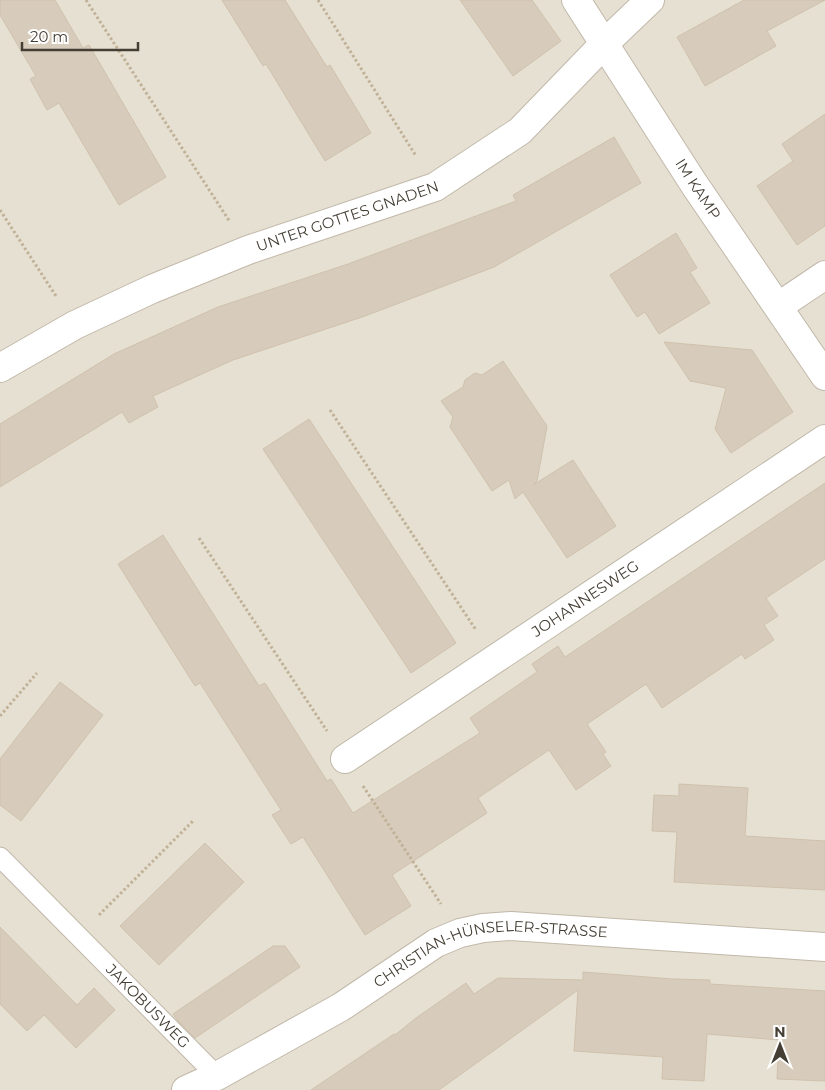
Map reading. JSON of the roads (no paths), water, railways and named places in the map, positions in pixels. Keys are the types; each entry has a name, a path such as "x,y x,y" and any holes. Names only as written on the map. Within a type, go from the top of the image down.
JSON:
{"street":[{"name":"IM KAMP","path":"576,0 694,184 825,376"},
{"name":"UNTER GOTTES GNADEN","path":"0,368 75,325 152,289 248,250 435,187 520,131 605,43 650,0"},
{"path":"779,306 825,275"},
{"name":"JOHANNESWEG","path":"345,759 825,440"},
{"name":"CHRISTIAN-HÜNSELER-STRASSE","path":"186,1090 217,1076 341,1007 436,943 460,933 483,928 511,926 825,947"}],"lane":[{"name":"JAKOBUSWEG","path":"0,858 217,1076"}]}
